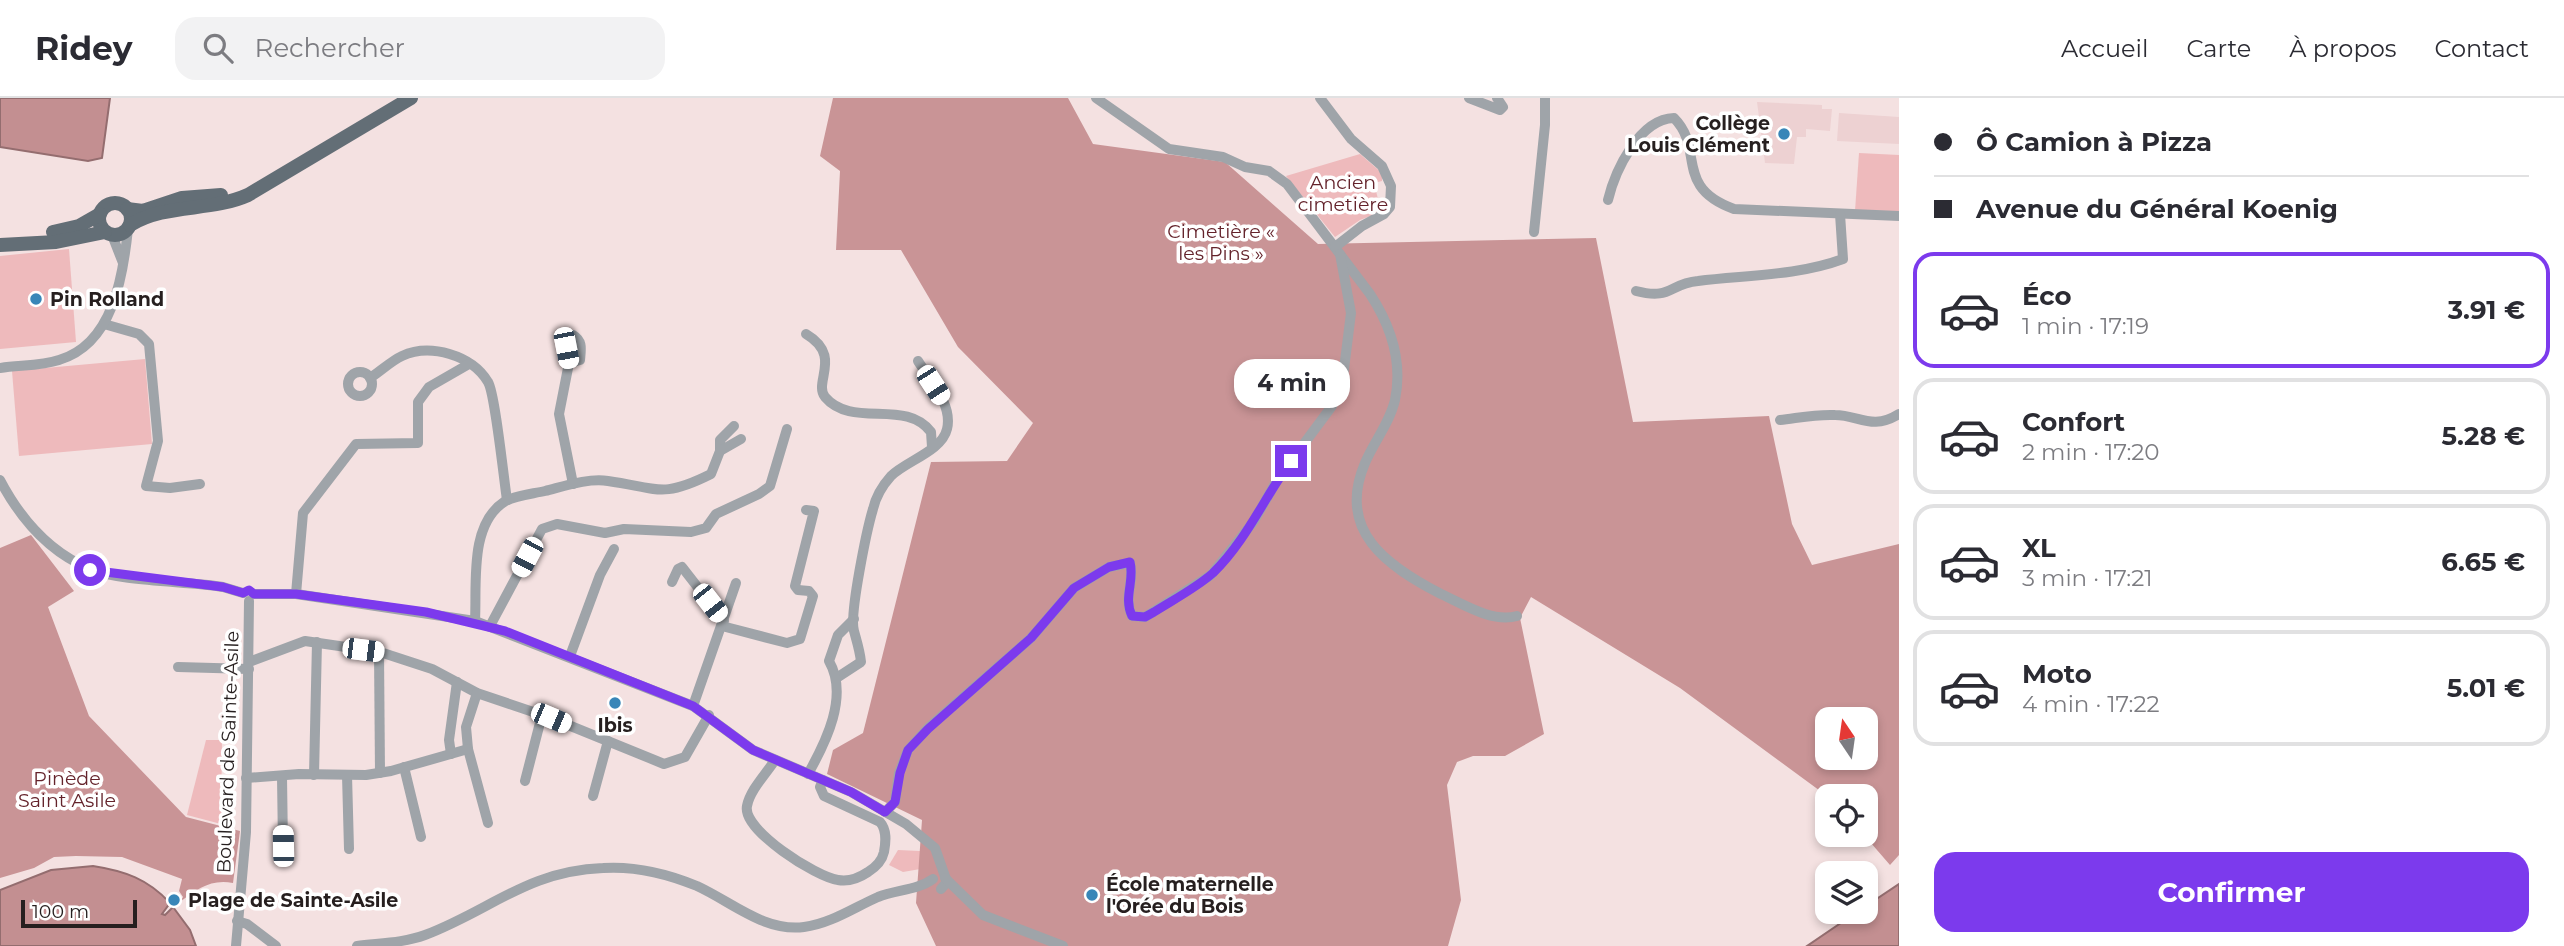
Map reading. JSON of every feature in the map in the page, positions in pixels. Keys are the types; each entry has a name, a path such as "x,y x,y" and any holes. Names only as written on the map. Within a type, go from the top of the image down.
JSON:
{"main road":[{"path":"0,236 66,230 100,214 105,207 113,203 127,209 143,211 183,198 247,190 401,98"},
{"path":"0,245 121,234 129,227 171,210 222,204 248,195 411,98"},
{"path":"127,209 129,227"},
{"path":"100,214 99,224 109,233"}],"street":[{"path":"1096,98 1169,149 1223,157 1275,174 1287,184 1382,312 1395,345 1397,362 1392,408 1366,463 1358,489 1357,508 1366,535 1372,546 1387,560 1435,591 1489,614 1517,616"},
{"path":"1320,98 1351,139 1382,166 1391,186 1390,207 1338,250"},
{"path":"1469,98 1500,110 1503,107 1497,98"},
{"path":"1534,232 1545,125 1545,98"},
{"path":"1608,200 1622,160 1650,127 1664,118 1674,118 1682,126 1698,184 1720,204 1734,209 1899,216"},
{"path":"1636,291 1661,296 1697,281 1751,278 1824,265 1843,258 1840,214"},
{"path":"0,366 58,361 89,344 104,324 123,263 129,227"},
{"path":"109,233 123,263"},
{"path":"885,812 895,802 900,773 908,750 1031,638 1074,588 1090,576 1122,562 1130,562 1133,573 1128,606 1132,616 1145,617 1211,575 1225,559 1254,521 1277,480 1332,406 1339,387 1352,313 1338,250"},
{"path":"104,324 139,334 149,344 158,441 146,486 170,488 200,484"},
{"path":"806,334 817,343 825,358 825,397 850,411 916,419 931,432 932,447"},
{"path":"370,378 401,356 424,349 450,354 469,363 489,383 507,500"},
{"path":"838,677 861,663 858,640 853,631 854,619 872,509 880,489 901,467 941,442 948,428 947,406 919,361"},
{"path":"296,594 303,513 356,444 418,443 418,402 429,387 469,363"},
{"path":"569,363 559,414 573,484"},
{"path":"1780,420 1809,415 1841,415 1865,423 1899,414"},
{"path":"475,621 480,535 490,513 507,500 573,484 606,481 653,492 685,487 711,474 720,451 720,440 734,426"},
{"path":"491,626 542,529 557,524 606,533 624,529 691,532 706,528 716,514 759,494 770,485 788,429"},
{"path":"720,451 741,439"},
{"path":"0,480 20,515 32,527 60,552 90,570 223,587 249,596 296,594 475,621 693,706 709,715 740,742 823,780 885,812 920,834 935,848 939,881"},
{"path":"672,582 678,569 682,567 723,624 788,643 800,639 813,596 809,591 798,590 795,586 814,511 806,510"},
{"path":"570,656 600,575 614,549"},
{"path":"693,706 736,583"},
{"name":"Boulevard de Sainte-Asile","path":"236,946 245,855 249,596"},
{"path":"808,775 829,736 838,677 829,661 838,635 854,619"},
{"path":"178,667 249,666 304,641 379,652 432,669 477,694 542,715 664,764 685,757 709,715"},
{"path":"314,775 317,642"},
{"path":"379,652 380,773"},
{"path":"452,754 449,740 457,682"},
{"path":"477,694 466,727 468,749 488,823"},
{"path":"525,781 542,715"},
{"path":"593,796 608,741"},
{"path":"246,778 380,773 468,749"},
{"path":"775,760 746,808 750,823 767,839 832,879 853,879 877,866 883,858 885,830 880,822 824,796 820,787 823,780"},
{"path":"404,767 421,837"},
{"path":"348,775 349,849"},
{"path":"282,777 283,846"},
{"path":"357,946 402,942 426,934 518,887 580,869 629,869 672,877 763,922 792,928 820,924 879,897 939,881 984,915 1063,946"},
{"path":"237,921 247,924 276,946"}],"shaded area":[{"path":"0,98 110,98 102,158 88,161 0,147"},
{"name":"Collège Louis Clément","path":"1757,102 1822,105 1822,109 1832,109 1830,131 1806,129 1806,137 1797,137 1794,164 1765,163"},
{"path":"1839,113 1899,117 1899,144 1837,141"},
{"path":"93,866 126,874 153,888 170,903 162,914 165,915 173,907 190,930 196,946 0,946 0,890 51,870"},
{"path":"1899,884 1899,946 1807,946 1839,924 1878,924 1878,898"}],"green space":[{"name":"Cimetière « les Pins »","path":"833,98 1068,98 1093,144 1225,162 1318,244 1596,238 1633,422 1769,416 1792,524 1812,565 1899,544 1899,855 1890,865 1874,847 1878,847 1878,784 1815,784 1815,787 1680,688 1531,597 1520,618 1544,734 1505,756 1473,756 1457,762 1447,785 1461,900 1448,946 936,946 916,903 922,820 827,774 833,750 863,733 931,462 1007,461 1033,423 958,347 901,250 836,250 840,171 820,156"},
{"path":"1859,153 1899,155 1899,213 1855,211"},
{"name":"Ancien cimetière","path":"1360,154 1382,173 1382,181 1374,183 1380,207 1376,214 1360,220 1335,237 1286,176"},
{"name":"Pin Rolland","path":"69,249 76,342 0,349 0,256"},
{"path":"145,359 152,444 19,456 12,371"},
{"name":"Pinède Saint Asile","path":"31,535 74,591 48,607 89,716 186,817 240,831 233,883 211,884 180,902 183,897 179,891 182,879 122,857 76,856 54,857 34,868 0,878 0,548"},
{"path":"206,740 222,740 221,824 187,815"},
{"path":"898,850 920,851 926,868 903,872 889,865"}],"place":[{"name":"Collège Louis Clément","path":"1784,134"},
{"name":"Pin Rolland","path":"36,299"},
{"name":"Ibis","path":"615,703"},
{"name":"École maternelle l'Orée du Bois","path":"1092,895"},
{"name":"Plage de Sainte-Asile","path":"174,900"}],"route":[{"path":"90,570 223,587 243,593 249,590 254,594 296,594 475,621 693,706 709,715 753,750 851,792 885,812 895,802 900,773 908,750 1031,638 1074,588 1109,567 1130,562 1133,573 1128,606 1132,616 1145,617 1154,612 1211,575 1254,521 1291,461"}]}
